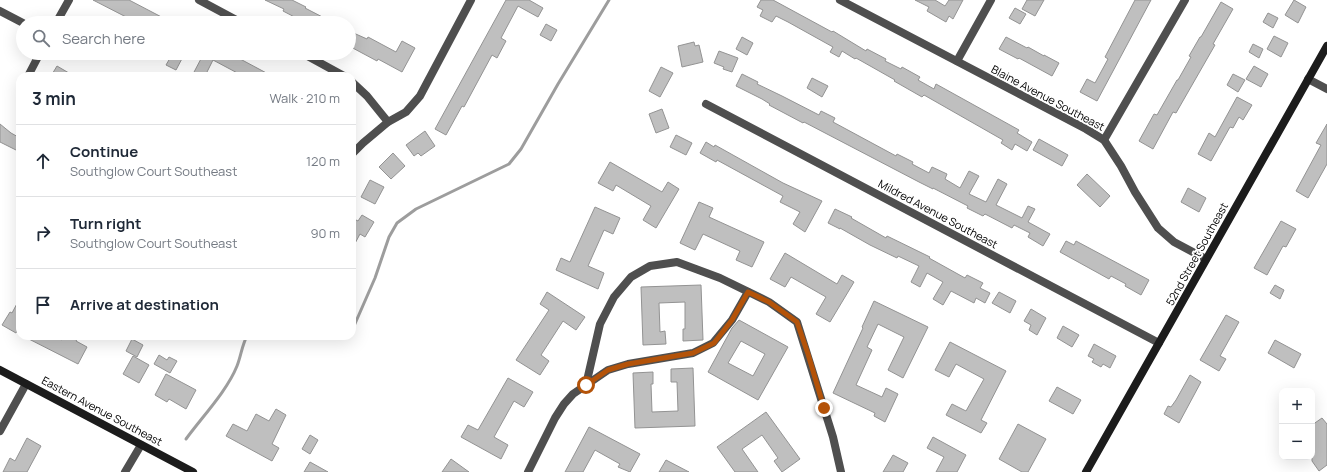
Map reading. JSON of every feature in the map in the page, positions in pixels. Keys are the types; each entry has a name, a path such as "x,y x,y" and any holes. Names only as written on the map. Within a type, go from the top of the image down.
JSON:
{"main road":[{"name":"52nd Street Southeast","path":"1086,472 1327,46"},
{"name":"Eastern Avenue Southeast","path":"0,370 193,472"}],"street":[{"path":"60,16 69,0"},
{"path":"199,0 229,16"},
{"path":"356,150 388,122 406,112 420,96 471,0"},
{"name":"Blaine Avenue Southeast","path":"840,0 1086,129 1104,140 1158,228 1174,242 1206,259"},
{"path":"957,61 991,0"},
{"path":"1104,140 1184,0"},
{"path":"0,11 16,19"},
{"path":"30,72 36,60"},
{"path":"315,60 337,72"},
{"path":"1308,79 1327,89"},
{"path":"356,86 367,96 388,122"},
{"name":"Mildred Avenue Southeast","path":"706,104 1159,343"},
{"path":"586,385 600,324 614,297 631,277 650,266 677,262 720,278 769,302 797,322 833,437 842,472"},
{"path":"528,472 555,418 573,394 608,370 628,364 693,353 714,343 732,320 748,292"},
{"path":"0,431 26,384"},
{"path":"125,472 141,444"}],"building":[{"path":"93,0 129,0 160,16 124,16"},
{"path":"265,0 292,0 320,16 293,16 283,11 284,9"},
{"path":"506,0 529,0 543,8 538,17 518,6 501,38 506,41 497,58 492,55 464,107 462,106 446,135 435,129"},
{"path":"761,0 773,0 832,32 833,31 866,51 867,49 886,59 885,61 901,69 902,67 920,77 918,80 934,89 936,84 1019,130 1017,133 1032,142 1027,151 1015,144 1012,150 1001,143 1003,140 924,95 922,97 856,58 855,59 842,51 839,57 830,52 833,47 776,16 772,22 760,16 763,10 757,7"},
{"path":"915,0 935,0 945,6 949,0 963,0 953,19 949,16 946,22 927,11 929,7"},
{"path":"1027,0 1044,0 1035,16 1022,9"},
{"path":"1135,0 1151,0 1097,101 1080,92 1087,79 1095,83 1108,59 1105,57"},
{"path":"1294,0 1306,7 1298,23 1285,15"},
{"path":"1221,2 1233,9 1213,44 1215,45 1176,113 1173,112 1153,149 1139,141 1154,114 1157,115 1178,80 1191,57 1189,56"},
{"path":"1015,8 1026,14 1020,24 1009,18"},
{"path":"1268,13 1278,18 1273,28 1263,22"},
{"path":"546,24 557,30 551,41 540,35"},
{"path":"356,34 367,39 368,37 396,52 402,41 415,48 402,72 378,59 377,61 356,50"},
{"path":"1274,36 1288,43 1281,57 1267,49"},
{"path":"742,37 753,43 747,55 736,49"},
{"path":"1006,37 1059,63 1052,76 999,49"},
{"path":"694,42 695,46 699,45 703,62 682,67 678,46"},
{"path":"1253,44 1263,49 1259,58 1249,52"},
{"path":"719,51 738,58 732,72 723,69 724,67 714,63"},
{"path":"169,60 181,60 176,70 166,65"},
{"path":"200,60 213,60 207,72 194,72"},
{"path":"213,60 242,60 265,72 236,72"},
{"path":"57,66 67,72 53,72"},
{"path":"1254,66 1268,74 1261,87 1246,79"},
{"path":"661,67 673,73 660,97 649,91"},
{"path":"742,74 758,82 757,84 819,115 821,111 835,118 833,122 896,156 897,154 913,162 912,164 929,173 932,167 947,174 945,179 960,188 969,171 979,176 969,194 986,202 998,179 1007,184 996,205 1022,218 1028,206 1035,209 1028,222 1050,234 1043,246 1028,237 1030,233 1014,225 1012,228 985,214 983,216 967,208 968,206 804,122 803,123 736,86"},
{"path":"1233,74 1245,80 1238,92 1227,85"},
{"path":"812,78 828,86 822,97 807,88"},
{"path":"1237,97 1252,105 1243,120 1239,117 1233,128 1230,127 1211,161 1198,154 1209,133 1215,137"},
{"path":"662,109 669,128 656,133 649,114"},
{"path":"0,124 16,136 16,150 0,142"},
{"path":"1327,124 1327,164 1308,198 1296,191 1321,145 1316,143"},
{"path":"425,131 435,146 421,156 418,153 414,156 406,145"},
{"path":"676,135 692,143 686,155 670,147"},
{"path":"1039,139 1068,155 1062,166 1033,150"},
{"path":"706,142 714,147 715,145 783,183 822,201 805,232 793,224 800,212 780,202 783,196 717,160 716,162 700,153"},
{"path":"393,153 405,166 391,179 379,167"},
{"path":"610,162 662,192 668,182 679,189 656,228 643,220 651,206 616,185 613,191 598,183"},
{"path":"1087,174 1110,196 1100,207 1077,185"},
{"path":"370,180 384,187 375,204 361,197"},
{"path":"1188,188 1206,198 1199,212 1181,202"},
{"path":"699,202 713,208 709,217 764,242 752,267 736,260 740,251 703,234 695,250 680,243"},
{"path":"595,207 620,218 613,234 604,230 588,266 604,273 598,289 556,270 561,258 570,262"},
{"path":"835,209 852,217 851,218 886,238 887,236 930,257 929,258 965,278 967,275 983,283 980,288 990,293 985,303 976,298 974,303 951,291 943,305 933,299 943,282 927,273 920,287 911,282 919,266 898,256 897,258 828,223"},
{"path":"362,215 374,222 365,237 360,234 356,242 356,220 358,221"},
{"path":"1281,221 1296,229 1286,247 1283,246 1267,275 1254,268"},
{"path":"1066,241 1074,245 1076,241 1149,280 1141,295 1125,286 1126,284 1111,276 1109,279 1060,252"},
{"path":"785,253 837,284 842,275 854,282 830,322 816,314 826,297 791,277 785,287 770,279"},
{"path":"701,285 703,340 683,341 683,329 685,329 685,302 659,303 660,332 665,331 666,344 643,345 641,287"},
{"path":"1275,285 1284,290 1280,299 1270,293"},
{"path":"547,292 585,317 576,330 563,321 541,355 549,361 540,375 516,360 549,310 540,304"},
{"path":"999,292 1016,301 1010,313 992,303"},
{"path":"874,301 928,327 903,378 888,370 904,337 878,324 867,347 872,350 856,385 882,397 886,388 898,394 885,422 874,416 875,413 833,393"},
{"path":"16,306 16,333 2,325 10,312 12,313"},
{"path":"1031,309 1046,318 1037,335 1029,330 1031,325 1024,321"},
{"path":"1226,315 1239,322 1220,356 1226,359 1219,371 1200,360"},
{"path":"739,320 788,347 758,400 708,372 732,328","holes":["741,341 765,354 753,376 728,363"]},
{"path":"1063,326 1079,335 1072,347 1057,338"},
{"path":"31,340 77,340 87,347 78,364"},
{"path":"132,340 143,345 137,357 126,351"},
{"path":"1275,340 1301,354 1294,368 1268,353"},
{"path":"950,342 1006,371 981,420 987,423 981,433 946,415 952,404 966,411 984,379 956,364 949,377 935,370"},
{"path":"1094,344 1116,356 1110,368 1103,364 1101,367 1092,362 1094,359 1088,356"},
{"path":"159,355 167,360 169,357 177,361 170,373 154,364"},
{"path":"133,356 149,365 139,383 123,374"},
{"path":"693,368 695,426 635,428 633,373 653,372 653,384 651,384 652,412 678,411 677,382 671,382 671,369"},
{"path":"166,374 196,390 186,409 169,399 167,402 155,395"},
{"path":"1190,375 1201,382 1179,423 1164,414 1168,406 1171,407 1176,400"},
{"path":"508,378 533,392 524,407 514,401 494,437 508,445 501,459 461,437 468,425 478,430"},
{"path":"1057,387 1081,400 1073,414 1049,401"},
{"path":"276,409 286,415 272,444 279,448 272,461 226,436 233,424 247,431 256,414 269,421"},
{"path":"766,412 800,459 782,472 774,461 778,458 762,435 742,449 758,472 735,472 717,447"},
{"path":"1322,418 1327,424 1327,465 1319,471 1312,461 1315,460 1315,423"},
{"path":"1018,424 1046,439 1028,472 1022,472 999,459"},
{"path":"589,427 640,454 630,472 618,467 620,464 595,450 583,472 565,472"},
{"path":"310,435 318,440 310,454 302,449"},
{"path":"933,437 966,455 957,472 936,472 944,457 927,448"},
{"path":"27,438 41,446 27,472 3,472 10,458 15,461"},
{"path":"893,455 908,463 903,472 883,472"},
{"path":"451,459 469,472 442,472"},
{"path":"666,460 689,472 659,472"},
{"path":"310,462 328,472 304,472"}],"waterway":[{"path":"356,321 375,278 389,237 397,223 416,209 509,164 521,149 609,0"},
{"path":"186,439 214,404 233,375 245,340"}],"route":[{"path":"586,385 608,370 628,364 693,353 714,343 732,320 748,292 769,302 797,322 824,408"}]}
